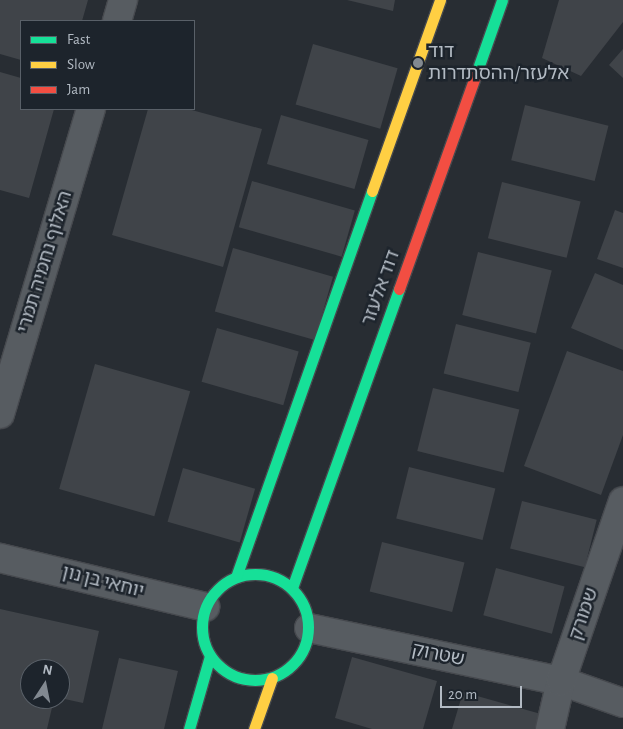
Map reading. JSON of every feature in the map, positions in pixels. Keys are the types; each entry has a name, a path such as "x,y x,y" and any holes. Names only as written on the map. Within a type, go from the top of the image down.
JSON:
{"street":[{"path":"117,20 123,0"},
{"path":"236,577 440,0"},
{"name":"דוד אלעזר","path":"292,588 502,0"},
{"name":"האלוף נחמיה תמרי","path":"0,414 91,110"},
{"name":"שמורק","path":"550,729 561,681 623,501"},
{"name":"יוחאי בן נון","path":"0,558 205,607"},
{"path":"254,729 272,678 298,659 309,628 307,613 292,588 266,574 236,577 212,594 205,607 203,640 210,656 237,677 272,678"},
{"name":"שטרוק","path":"309,628 561,681 623,704"},
{"path":"190,729 210,656"}],"building":[{"path":"0,0 88,0 82,20 20,20 20,60 0,54"},
{"path":"347,0 395,0 393,11"},
{"path":"559,0 623,0 623,22 581,76 542,58"},
{"path":"313,44 398,68 380,129 296,105"},
{"path":"623,49 623,78 609,65"},
{"path":"0,72 20,78 20,110 54,110 29,198 0,190"},
{"path":"525,105 608,126 595,181 511,160"},
{"path":"148,110 192,110 262,129 223,267 112,235"},
{"path":"281,115 368,140 354,189 267,164"},
{"path":"252,181 355,210 342,257 239,227"},
{"path":"502,182 581,202 567,258 488,238"},
{"path":"615,210 623,213 623,268 597,259"},
{"path":"233,248 333,277 315,340 215,311"},
{"path":"478,252 552,270 536,333 462,315"},
{"path":"595,273 623,285 623,350 571,328"},
{"path":"456,324 531,343 518,392 444,373"},
{"path":"217,328 299,351 283,405 202,382"},
{"path":"567,351 623,371 623,435 601,495 524,466"},
{"path":"95,364 190,391 154,516 59,489"},
{"path":"433,388 519,410 504,473 417,451"},
{"path":"409,467 495,489 483,540 396,518"},
{"path":"183,468 255,489 240,543 168,522"},
{"path":"522,501 597,520 585,567 510,549"},
{"path":"382,542 464,563 452,612 370,591"},
{"path":"496,568 565,586 552,634 483,615"},
{"path":"0,609 99,631 83,703 70,700 70,659 20,659 20,709 52,709 47,729 0,729"},
{"path":"352,657 437,681 423,729 372,729 335,718"},
{"path":"119,658 178,671 164,729 102,729"},
{"path":"463,692 541,714 536,729 452,729"}],"traffic: fast":[{"path":"476,74 502,0"},
{"path":"236,577 372,191"},
{"path":"292,588 399,289"},
{"path":"255,574 275,578 293,589 304,607 308,627 304,647 293,665 275,676 255,680 235,676 217,665 206,647 202,627 206,607 217,589 235,578 255,574"},
{"path":"189,729 210,656"}],"traffic: slow":[{"path":"372,191 440,0"},
{"path":"254,729 272,678"}],"traffic: jam":[{"path":"399,289 476,74"}],"place":[{"name":"דוד אלעזר/ההסתדרות","path":"418,63"}]}
